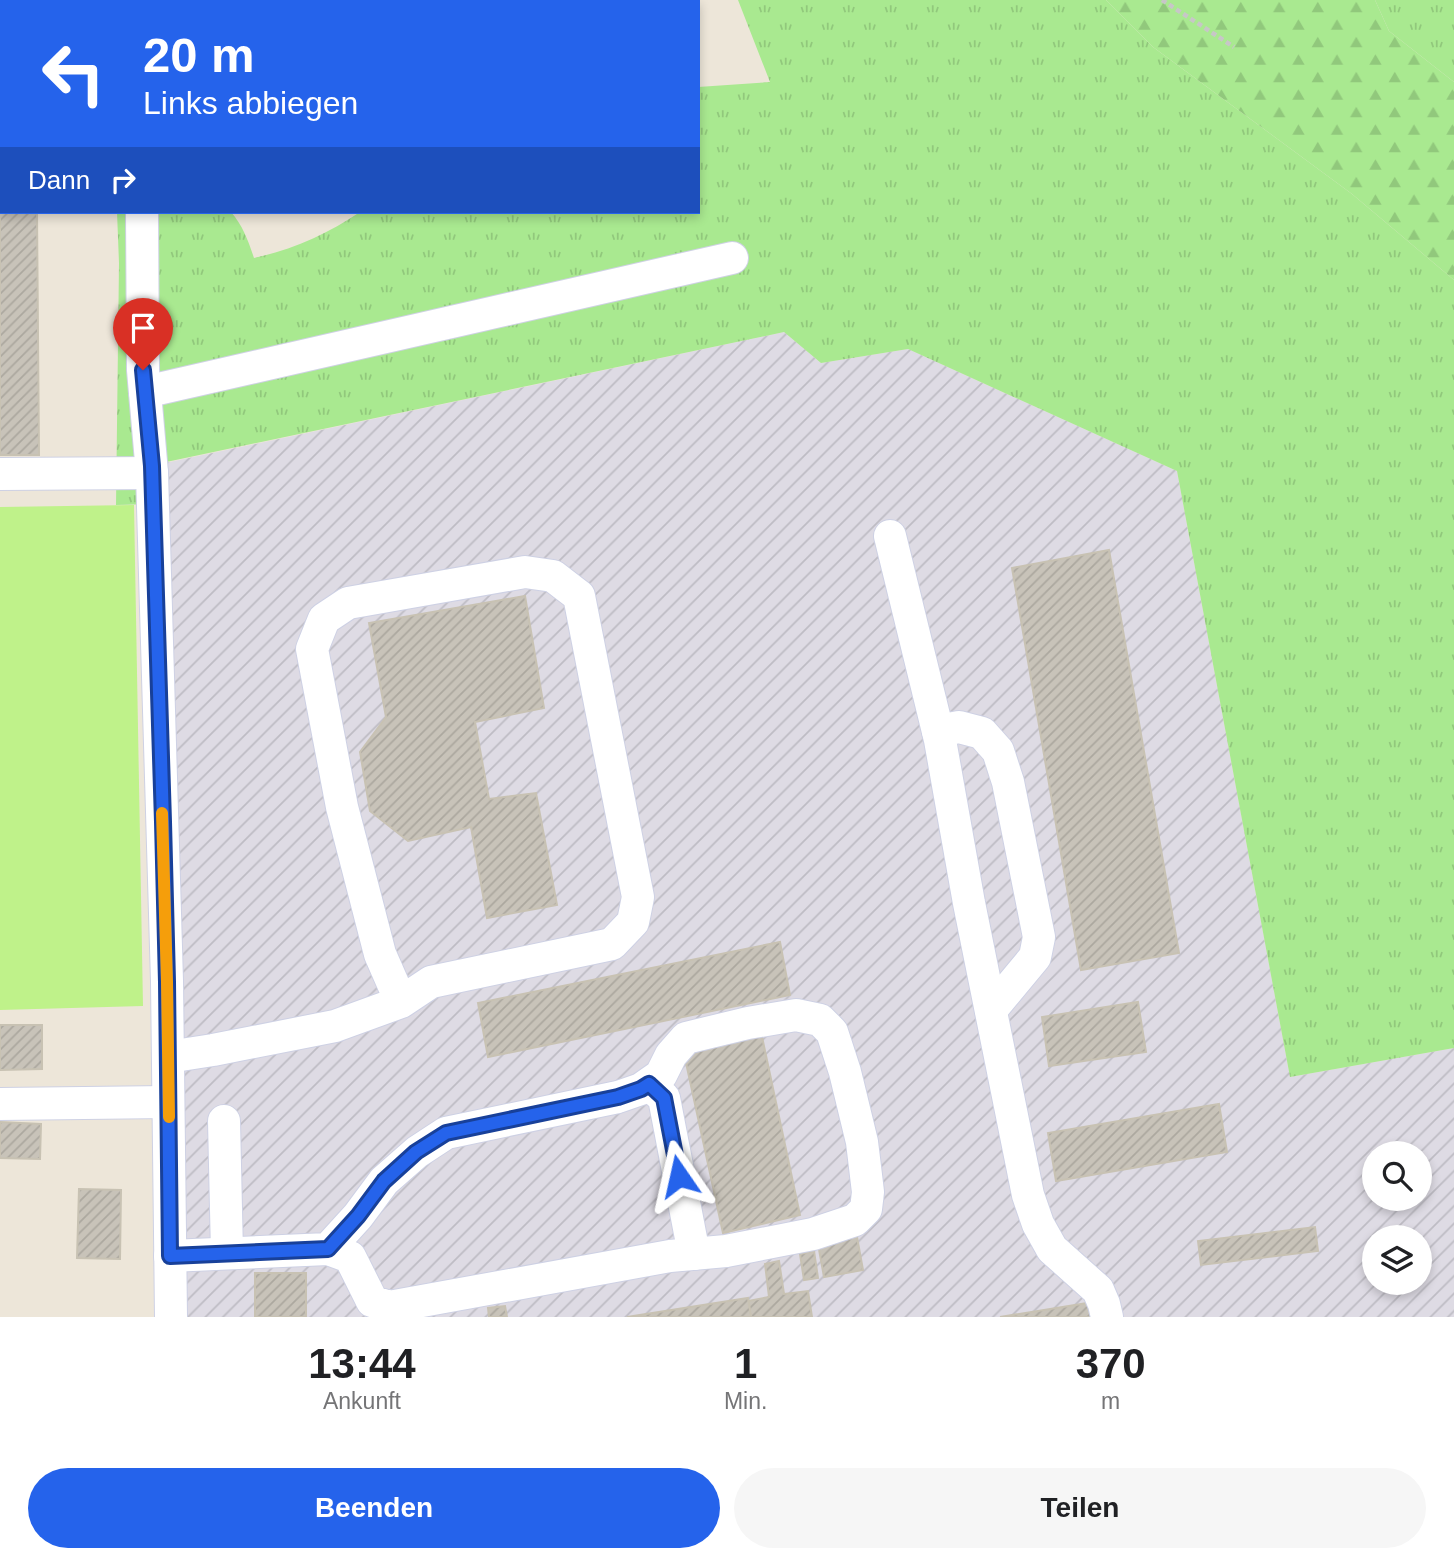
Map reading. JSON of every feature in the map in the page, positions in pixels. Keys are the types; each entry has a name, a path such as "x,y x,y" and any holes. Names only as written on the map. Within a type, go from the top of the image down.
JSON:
{"street":[{"path":"142,214 143,370 152,473 167,954 171,1304"},
{"path":"145,392 732,258"},
{"path":"0,474 152,473"},
{"path":"890,536 938,731 968,903 1028,1195 1038,1224 1052,1249 1098,1290 1107,1317"},
{"path":"168,1057 335,1026 401,1002 431,982 612,944 634,922 638,897 579,596 553,576 525,572 348,603 324,619 312,649 342,807 380,954 401,1002"},
{"path":"938,731 959,727 982,733 998,751 1008,782 1037,924 1039,937 1035,957 991,1010"},
{"path":"170,1256 328,1249 350,1257 372,1301 389,1312 670,1256 726,1251 813,1234 855,1220 866,1209 868,1192 862,1142 832,1032 820,1020 796,1015 686,1038 671,1055 661,1075 641,1089 618,1097 446,1133 416,1152 384,1181 358,1216 328,1249"},
{"path":"649,1084 664,1098 694,1254"},
{"path":"0,1104 168,1102"},
{"path":"224,1121 227,1253"}],"path":[{"path":"1162,0 1234,47"}],"shaded area":[{"path":"784,332 821,363 908,349 1177,471 1290,1077 1454,1048 1454,1317 171,1317 151,466"}],"green space":[{"path":"738,0 1106,0 1153,47 1352,194 1454,280 1454,1048 1290,1077 1177,471 908,349 821,363 784,332 152,465 153,504 116,505 119,263 117,214 232,214 245,233 254,258 309,240 357,214 700,214 700,87 770,82"},
{"path":"1106,0 1375,0 1389,31 1454,82 1454,280 1352,194 1153,47"},
{"path":"1375,0 1454,0 1454,82 1389,31"},
{"path":"134,505 143,1006 0,1010 0,507"}],"building":[{"path":"0,214 37,214 39,455 0,455"},
{"path":"1109,550 1179,953 1081,970 1012,568"},
{"path":"525,596 544,708 475,722 489,799 536,793 557,905 487,918 471,827 408,841 370,811 360,752 386,717 369,623"},
{"path":"780,942 790,995 488,1057 478,1003"},
{"path":"1138,1002 1146,1052 1049,1066 1042,1017"},
{"path":"0,1025 42,1025 42,1069 0,1070"},
{"path":"761,1032 800,1215 723,1233 683,1049"},
{"path":"1219,1104 1227,1152 1056,1181 1048,1133"},
{"path":"0,1122 41,1124 40,1159 0,1158"},
{"path":"79,1189 121,1190 120,1259 77,1258"},
{"path":"1315,1227 1318,1251 1201,1265 1198,1241"},
{"path":"857,1237 863,1270 824,1277 818,1244"},
{"path":"814,1251 818,1278 804,1280 800,1254"},
{"path":"779,1261 784,1294 808,1291 812,1317 751,1317 748,1301 769,1297 765,1264"},
{"path":"255,1273 306,1273 306,1317 255,1317"},
{"path":"748,1298 751,1317 627,1317"},
{"path":"1094,1302 1097,1317 1000,1317"},
{"path":"505,1306 507,1317 489,1317 488,1308"}],"slow traffic":[{"path":"162,813 169,1117"}],"route":[{"path":"143,370 152,466 163,822 170,1256 328,1249 358,1216 384,1181 416,1152 446,1133 618,1097 649,1084 664,1098 679,1176"}]}
